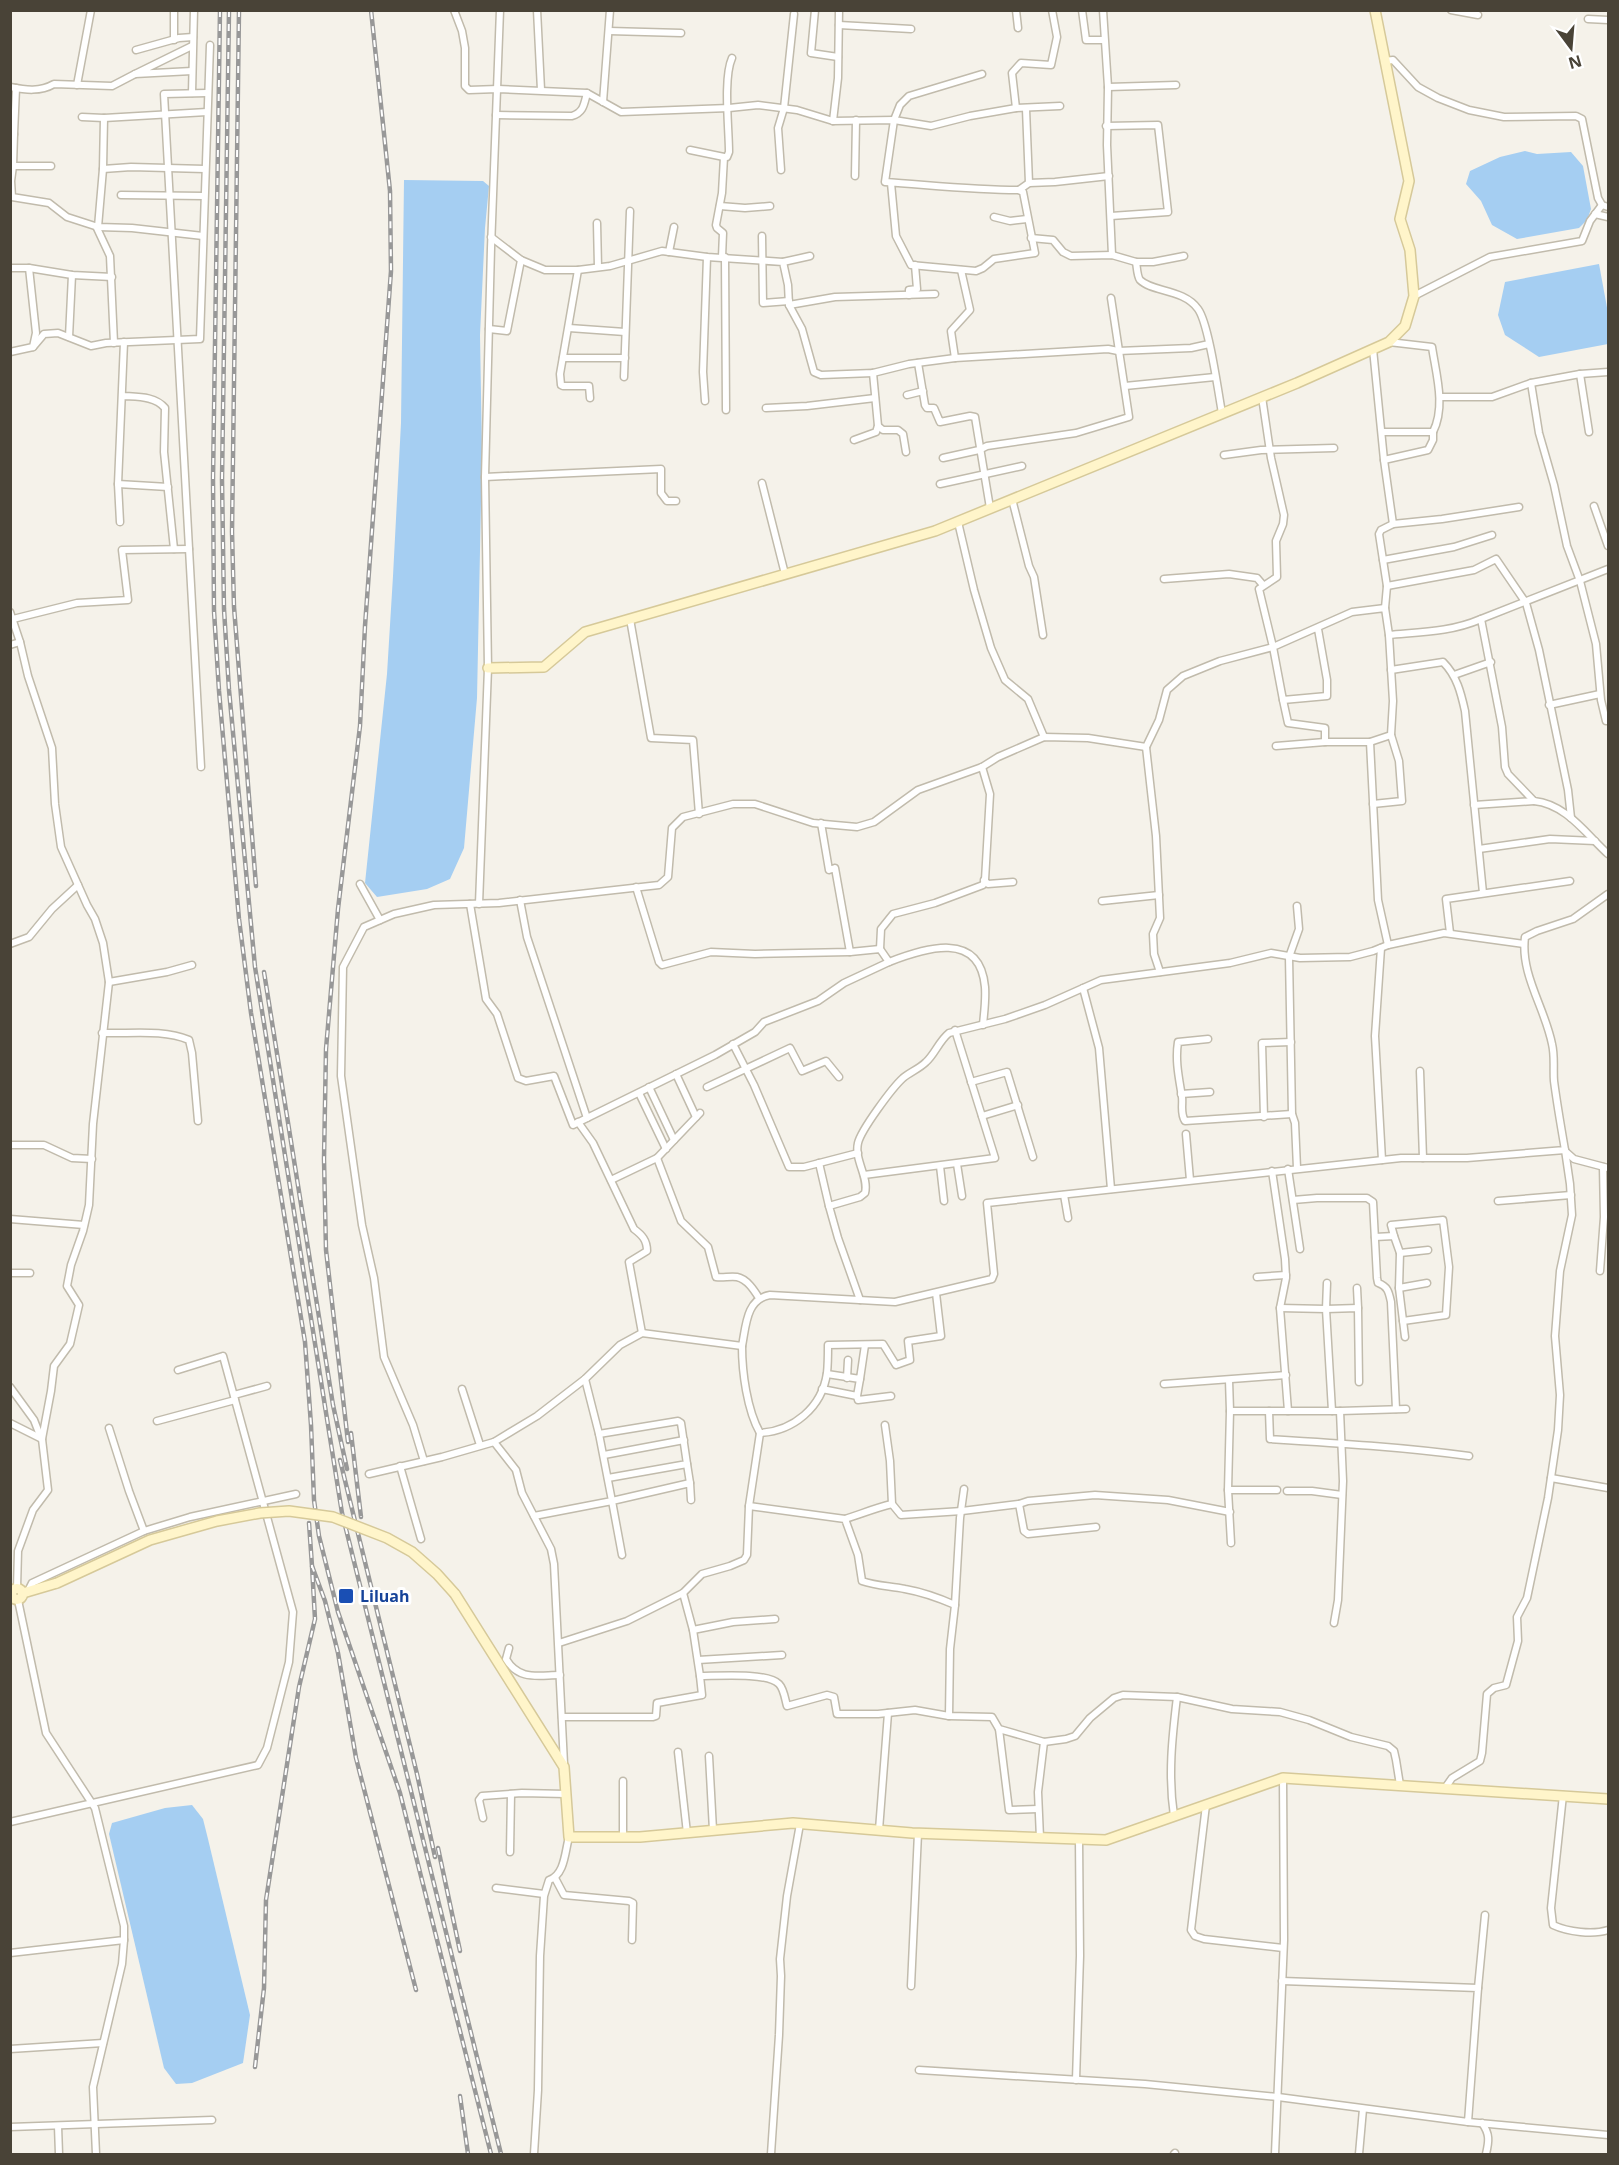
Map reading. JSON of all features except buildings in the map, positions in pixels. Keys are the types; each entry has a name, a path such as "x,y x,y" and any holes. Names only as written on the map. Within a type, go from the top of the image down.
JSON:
{"street":[{"path":"77,85 91,10"},
{"path":"174,10 174,40"},
{"path":"192,93 194,10"},
{"path":"454,10 462,31 465,48 465,86 469,90 541,90 587,93 621,112 758,105 784,108 833,121 894,120 931,126 1017,108 1060,106"},
{"path":"479,904 488,668 485,477 500,10"},
{"path":"537,10 541,90"},
{"path":"603,102 610,10"},
{"path":"815,10 811,53 838,57"},
{"path":"833,121 839,10"},
{"path":"1016,10 1018,28"},
{"path":"1017,108 1012,74 1021,63 1052,65 1057,37 1052,10"},
{"path":"1082,10 1086,40 1104,40"},
{"path":"1103,10 1108,87 1106,126 1112,255"},
{"path":"1451,10 1478,15"},
{"path":"488,668 544,667 585,632 935,531 1262,397 1389,342 1405,326 1414,296 1410,250 1400,219 1409,181 1375,11"},
{"path":"781,170 778,128 784,108 794,14"},
{"path":"1588,19 1608,20"},
{"path":"839,25 911,29"},
{"path":"609,31 681,33"},
{"path":"136,50 193,37"},
{"path":"10,352 33,347 44,334 58,333 91,346 124,342 200,339 210,45"},
{"path":"192,46 112,86 54,84 47,88 32,90 13,88 11,181 12,198 50,203 67,218 97,227 203,236"},
{"path":"726,410 723,232 716,225 724,158 729,152 729,68 732,58"},
{"path":"1384,61 1393,60 1418,87 1468,110 1504,117 1576,116 1582,119 1595,188 1599,202 1605,206 1590,221 1582,241 1490,257 1414,296"},
{"path":"135,74 208,73"},
{"path":"982,74 909,96 900,105 894,120 885,182 985,190 1019,190 1029,183 1109,177"},
{"path":"1108,87 1176,85"},
{"path":"201,767 164,94 207,93"},
{"path":"496,115 572,116 579,114 583,109 587,93"},
{"path":"1026,109 1029,183"},
{"path":"82,117 165,116 207,112"},
{"path":"104,118 104,169 97,227 110,256 114,343"},
{"path":"855,176 856,120"},
{"path":"1106,126 1158,125 1168,212 1111,216"},
{"path":"690,150 724,158"},
{"path":"12,166 51,166"},
{"path":"104,169 131,167 205,169"},
{"path":"891,183 896,236 911,265 976,271 1000,257 1035,253 1023,192 1019,190"},
{"path":"121,195 204,196"},
{"path":"720,206 745,208 770,206"},
{"path":"624,377 630,211"},
{"path":"1595,214 1608,217"},
{"path":"994,218 1010,221 1027,219"},
{"path":"597,224 598,267"},
{"path":"669,252 674,227"},
{"path":"762,236 763,303 789,303 836,297 935,294"},
{"path":"491,237 521,260 545,270 578,270 598,267 662,251 706,257 783,262 810,256"},
{"path":"1031,238 1053,240 1062,252 1071,256 1112,255 1136,262 1153,262 1184,256"},
{"path":"705,401 703,372 706,257"},
{"path":"489,329 507,331 521,260"},
{"path":"783,262 789,303 802,329 814,372 821,375 873,374 918,363 955,358 1108,349 1118,351 1191,348 1209,344"},
{"path":"1136,262 1140,279 1182,296 1197,308 1209,344 1222,413"},
{"path":"909,295 909,290 917,289 915,266"},
{"path":"10,268 112,277"},
{"path":"29,268 36,333 33,347"},
{"path":"578,270 560,374 561,385 589,386 590,398"},
{"path":"955,358 951,331 970,310 961,270"},
{"path":"69,337 72,275"},
{"path":"943,458 987,446 1076,434 1129,417 1111,298"},
{"path":"569,328 625,332"},
{"path":"120,522 118,484 124,342"},
{"path":"1384,460 1428,450 1438,419 1440,397 1432,347 1389,342"},
{"path":"1373,349 1393,524"},
{"path":"563,358 625,358"},
{"path":"918,363 927,408 934,408 940,422 973,415 990,508"},
{"path":"1440,397 1492,397 1531,383 1580,374 1608,372"},
{"path":"854,440 876,432 878,426 873,374"},
{"path":"1580,374 1589,432"},
{"path":"1125,386 1215,377"},
{"path":"1531,383 1539,433 1554,485 1567,546 1580,581 1596,644 1600,694 1606,722 1608,721"},
{"path":"907,395 923,391"},
{"path":"123,396 147,398 159,402 165,408 164,452 174,549"},
{"path":"1262,397 1270,451 1284,515 1276,541 1277,577 1259,589 1288,723 1325,728 1325,742"},
{"path":"766,408 875,398"},
{"path":"878,426 883,430 898,430 903,434 906,452"},
{"path":"1382,432 1433,432"},
{"path":"1224,455 1261,450 1334,448"},
{"path":"940,484 1022,466"},
{"path":"485,477 661,469 661,493 667,501 676,501"},
{"path":"762,483 784,574"},
{"path":"118,484 168,487"},
{"path":"1012,499 1029,566 1035,577 1043,635"},
{"path":"1594,506 1608,546"},
{"path":"1373,804 1402,801 1399,760 1391,735 1393,729 1391,670 1385,608 1387,586 1379,534 1381,530 1393,524 1519,507"},
{"path":"958,522 991,648 1005,680 1028,699 1044,737"},
{"path":"1383,560 1454,546 1492,534"},
{"path":"42,1438 54,1365 70,1344 79,1305 67,1286 89,1205 93,1124 109,982 95,919 61,847 55,804 52,748 27,676 12,616 77,603 128,600 122,550 189,549"},
{"path":"1387,586 1474,570 1496,559 1526,603 1539,650 1568,790 1571,818"},
{"path":"1389,635 1420,634 1466,625 1608,569"},
{"path":"1164,579 1229,574 1257,578 1263,585"},
{"path":"1160,972 1153,934 1160,918 1154,808 1146,747 1159,720 1167,690 1183,676 1220,661 1273,646 1352,612 1385,608"},
{"path":"630,619 651,738 693,739 699,814"},
{"path":"1481,619 1504,735 1505,768 1534,801"},
{"path":"1283,700 1327,696 1327,680 1318,628"},
{"path":"10,645 20,642"},
{"path":"1391,670 1443,662 1454,675 1464,711 1483,893"},
{"path":"1454,675 1491,662"},
{"path":"1549,705 1600,694"},
{"path":"1276,746 1325,742 1370,742 1391,735"},
{"path":"423,1461 413,1425 384,1358 374,1278 362,1225 341,1076 343,968 364,927 394,914 434,905 479,904 659,885 668,877 672,828 683,817 733,804 755,804 813,823 857,827 874,822 918,790 982,767 998,757 1044,737 1088,738 1146,747"},
{"path":"1370,742 1378,900 1384,946 1375,1036 1382,1160"},
{"path":"889,962 880,948 881,929 893,914 934,903 983,885 990,794 982,767"},
{"path":"1474,806 1543,801 1576,820 1608,854"},
{"path":"820,823 829,870 836,868 850,952"},
{"path":"1479,849 1550,839 1595,841"},
{"path":"984,880 988,884 1013,882"},
{"path":"1449,933 1446,899 1570,881"},
{"path":"360,884 380,920"},
{"path":"10,944 29,937 52,909 78,885"},
{"path":"636,887 659,962 662,964 711,952 764,954 850,952 880,948"},
{"path":"1445,1788 1452,1778 1480,1761 1487,1694 1494,1688 1506,1685 1518,1641 1517,1617 1527,1598 1551,1478 1558,1430 1560,1395 1555,1335 1560,1271 1572,1215 1571,1195 1554,1079 1553,1046 1544,1012 1533,990 1524,944 1525,937 1574,919 1608,894"},
{"path":"1102,901 1159,895"},
{"path":"520,900 527,937 587,1118"},
{"path":"470,904 486,999 497,1014 518,1078 526,1082 554,1076 573,1125 733,1044 755,1032 764,1022 818,1001 844,983 889,962 927,949 963,949 976,961 982,976 985,997 983,1025"},
{"path":"1297,906 1299,929 1289,957 1292,1114 1295,1123 1298,1168"},
{"path":"829,1206 860,1197 865,1193 867,1187 858,1153 858,1141 864,1129 899,1083 924,1064 942,1039 955,1030 983,1025 1046,1005 1101,980 1230,963 1271,953 1289,957 1350,957 1384,946 1434,934 1449,933 1524,944"},
{"path":"109,982 167,972 192,965"},
{"path":"1083,988 1099,1048 1111,1189"},
{"path":"864,1175 995,1158 955,1030"},
{"path":"102,1033 155,1034 179,1036 189,1040 198,1121"},
{"path":"1208,1039 1178,1042 1176,1057 1182,1117 1185,1121 1292,1114"},
{"path":"1264,1117 1262,1043 1291,1042"},
{"path":"733,1044 746,1068 789,1167 804,1167 858,1153"},
{"path":"707,1087 791,1048 802,1071 826,1061 839,1077"},
{"path":"1420,1071 1423,1158"},
{"path":"971,1082 1007,1072 1034,1157"},
{"path":"611,1180 657,1158 698,1115 676,1074"},
{"path":"649,1087 674,1140"},
{"path":"1181,1094 1210,1092"},
{"path":"639,1093 666,1149"},
{"path":"982,1116 1017,1105"},
{"path":"578,1122 593,1143 634,1229 647,1243 647,1251 628,1262 642,1333"},
{"path":"1186,1134 1190,1180"},
{"path":"10,1145 44,1145 72,1158 92,1159"},
{"path":"559,1643 627,1621 683,1593 702,1574 730,1566 744,1560 747,1555 750,1506 760,1433 745,1382 742,1346 751,1307 759,1298 770,1294 895,1302 992,1279 994,1274 987,1203 1382,1160 1512,1155 1565,1150"},
{"path":"1565,1150 1574,1159 1606,1167 1600,1271"},
{"path":"657,1158 681,1221 708,1246 716,1277 726,1279 736,1277 745,1281 754,1289 759,1298"},
{"path":"819,1163 838,1238 860,1300"},
{"path":"957,1164 962,1196"},
{"path":"940,1166 944,1201"},
{"path":"1288,1169 1300,1249"},
{"path":"1272,1171 1286,1275 1280,1308 1288,1411"},
{"path":"1064,1195 1068,1218"},
{"path":"1498,1201 1571,1195"},
{"path":"1293,1200 1317,1198 1367,1198 1372,1200 1378,1283 1384,1285 1391,1302 1396,1409"},
{"path":"10,1219 84,1225"},
{"path":"1403,1321 1446,1315 1449,1267 1443,1220 1391,1225 1400,1253 1399,1288 1403,1321 1405,1337"},
{"path":"1375,1237 1394,1236"},
{"path":"1400,1253 1428,1250"},
{"path":"10,1273 30,1273"},
{"path":"1257,1277 1286,1275"},
{"path":"1327,1283 1326,1309 1332,1411"},
{"path":"1399,1288 1427,1283"},
{"path":"1357,1288 1359,1382"},
{"path":"760,1433 774,1432 793,1425 809,1413 827,1374 828,1345 883,1344 896,1365 910,1360 908,1341 941,1336 936,1293"},
{"path":"1280,1308 1358,1308"},
{"path":"369,1474 494,1442 537,1416 585,1379 620,1345 642,1333 742,1346"},
{"path":"857,1396 865,1345"},
{"path":"10,1822 258,1765 267,1748 290,1662 293,1612 223,1356 178,1370"},
{"path":"847,1378 848,1359"},
{"path":"827,1374 860,1380"},
{"path":"1164,1384 1286,1375"},
{"path":"585,1379 604,1455 622,1555"},
{"path":"1229,1380 1228,1490 1231,1543"},
{"path":"10,1386 34,1420 42,1438 48,1490 33,1510 18,1551 18,1592 46,1733 95,1808 124,1926 122,1964 93,2086 96,2154"},
{"path":"157,1421 267,1386"},
{"path":"462,1389 480,1445"},
{"path":"822,1389 857,1396 858,1400 891,1396"},
{"path":"1230,1411 1406,1409"},
{"path":"1269,1411 1270,1439 1341,1443 1469,1456"},
{"path":"1335,1623 1342,1495 1340,1411"},
{"path":"599,1434 678,1421 681,1423 691,1500"},
{"path":"10,1423 42,1438"},
{"path":"885,1425 890,1461 892,1504 901,1515 962,1511 1028,1501 1095,1495 1168,1500 1230,1512"},
{"path":"109,1428 144,1531"},
{"path":"604,1455 684,1440"},
{"path":"494,1442 516,1470 522,1493 551,1550 559,1643 569,1837 560,1871 555,1878 549,1880 544,1894 534,2154"},
{"path":"608,1478 687,1464"},
{"path":"400,1467 421,1539"},
{"path":"1551,1478 1608,1488"},
{"path":"534,1516 690,1483"},
{"path":"949,1716 950,1649 964,1490"},
{"path":"1228,1490 1277,1490"},
{"path":"1287,1491 1312,1491 1342,1495"},
{"path":"18,1592 144,1531 190,1517 296,1494"},
{"path":"750,1506 844,1519 892,1504"},
{"path":"1019,1504 1024,1531 1028,1534 1096,1527"},
{"path":"18,1592 57,1584 150,1540 217,1521 260,1513 289,1511 333,1517 387,1538 412,1552 437,1574 455,1594 564,1767"},
{"path":"844,1519 858,1555 862,1581 904,1588 955,1605"},
{"path":"562,1717 653,1717 656,1716 657,1703 702,1695 693,1630 683,1593"},
{"path":"693,1630 733,1622 775,1619"},
{"path":"509,1648 506,1659 513,1670 527,1676 560,1675"},
{"path":"698,1660 782,1655"},
{"path":"700,1676 760,1677 776,1681 781,1686 787,1706 827,1695 834,1697 837,1714 915,1710 949,1716 992,1717 999,1729 1009,1810 1038,1809"},
{"path":"999,1729 1044,1742 1066,1739 1075,1736 1090,1718 1114,1698 1123,1695 1177,1697 1225,1708 1288,1713 1351,1737 1388,1746 1394,1751 1400,1785"},
{"path":"1174,1816 1170,1758 1177,1697"},
{"path":"879,1830 888,1713"},
{"path":"1040,1838 1038,1809 1044,1742"},
{"path":"678,1752 687,1833"},
{"path":"709,1756 713,1830"},
{"path":"1275,2154 1283,1948 1283,1778"},
{"path":"569,1837 623,1837 800,1824 918,1833 1106,1840 1283,1778 1608,1799"},
{"path":"623,1781 623,1837"},
{"path":"483,1818 480,1797 511,1794 566,1794"},
{"path":"510,1852 511,1794"},
{"path":"1563,1795 1551,1908 1553,1924 1560,1928 1599,1933 1608,1930"},
{"path":"1206,1805 1191,1930 1195,1936 1204,1939 1283,1948"},
{"path":"771,2154 779,2035 780,1959 787,1896 800,1824"},
{"path":"911,1986 918,1833"},
{"path":"1076,2080 1080,1947 1079,1839"},
{"path":"555,1878 564,1895 633,1903 632,1941"},
{"path":"496,1888 544,1894"},
{"path":"1468,2122 1485,1915"},
{"path":"10,1953 124,1940"},
{"path":"1282,1981 1478,1988"},
{"path":"10,2049 103,2043"},
{"path":"919,2070 1076,2080 1278,2097 1468,2122 1608,2135"},
{"path":"1359,2154 1362,2109"},
{"path":"10,2127 96,2126 212,2120"},
{"path":"1482,2123 1489,2138 1486,2154"},
{"path":"58,2126 59,2154"}],"water":[{"path":"1525,151 1537,154 1571,152 1583,166 1591,209 1587,220 1579,228 1517,239 1492,225 1481,201 1466,184 1470,171 1500,157"},
{"path":"404,180 483,181 489,186 480,335 482,453 477,698 464,848 450,879 427,889 377,897 365,883 387,674 393,576 401,423"},
{"path":"1599,264 1608,313 1608,344 1539,357 1505,335 1498,315 1505,282"},
{"path":"192,1805 203,1819 250,2015 243,2063 192,2083 176,2084 164,2068 109,1834 112,1823 165,1808"}],"railway":[{"path":"220,10 213,479 214,611 239,919 251,1013 305,1342 314,1500 319,1536 338,1612 400,1793 491,2154"},
{"path":"229,10 222,480 224,609 229,690 255,967 342,1513 501,2154"},
{"path":"239,10 232,532 234,607 256,886"},
{"path":"348,1442 326,1250 324,1159 326,1049 338,909 360,726 365,626 391,271 390,191 371,10"},
{"path":"264,972 333,1405 347,1469"},
{"path":"351,1433 361,1517"},
{"path":"340,1460 417,1774 435,1857"},
{"path":"309,1523 312,1566 325,1601 338,1653 356,1758 416,1990"},
{"path":"255,2067 264,1988 266,1900 299,1687 315,1619 312,1566"},
{"path":"438,1848 460,1951"},
{"path":"460,2096 468,2154"}],"place":[{"name":"Liluah","path":"346,1596"}]}
